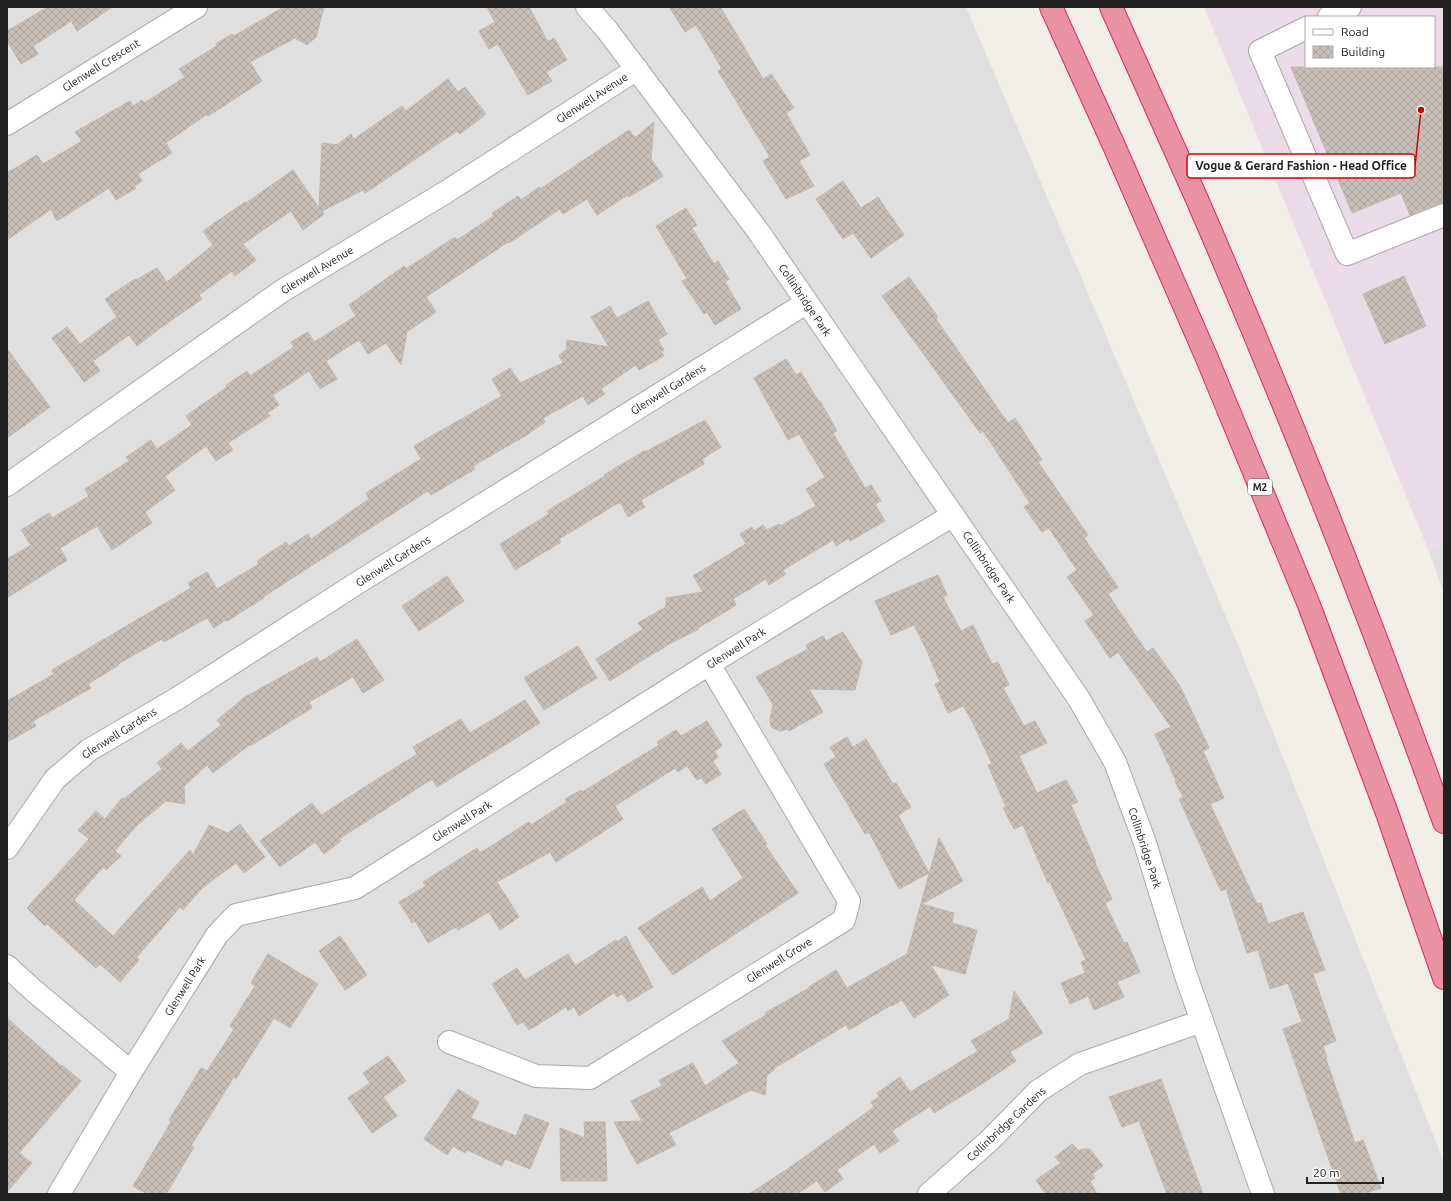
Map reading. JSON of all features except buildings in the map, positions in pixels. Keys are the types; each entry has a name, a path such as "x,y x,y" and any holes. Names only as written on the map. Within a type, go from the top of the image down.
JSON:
{"highway":[{"name":"M2","path":"1052,7 1206,356 1309,605 1387,813 1444,978"},
{"path":"1111,7 1196,198 1297,438 1400,701 1444,822"}],"street":[{"name":"Glenwell Crescent","path":"7,124 196,7"},
{"name":"Collinbridge Park","path":"587,7 637,69 758,231 1079,699 1115,762 1144,840 1185,973 1263,1194"},
{"path":"1331,16 1350,7"},
{"path":"1305,28 1260,51 1347,254 1444,214"},
{"name":"Glenwell Avenue","path":"7,485 282,291 446,192 637,69"},
{"name":"Glenwell Gardens","path":"7,848 55,779 89,750 178,698 362,580 806,302"},
{"name":"Glenwell Park","path":"60,1194 131,1072 217,935 236,915 355,888 709,664 867,566 953,515"},
{"name":"Glenwell Grove","path":"449,1042 536,1076 590,1078 844,920 850,901 709,664"},
{"path":"7,966 33,990 131,1072"},
{"name":"Collinbridge Gardens","path":"929,1194 990,1140 1038,1090 1080,1064 1202,1021"}],"shaded area":[{"path":"7,7 966,7 1241,652 1444,1162 1444,1194 7,1194"},
{"path":"1204,7 1444,7 1444,542 1428,549"},
{"path":"1444,542 1444,593 1428,549"}],"place":[{"name":"Vogue & Gerard Fashion - Head Office","path":"1421,110"}]}
